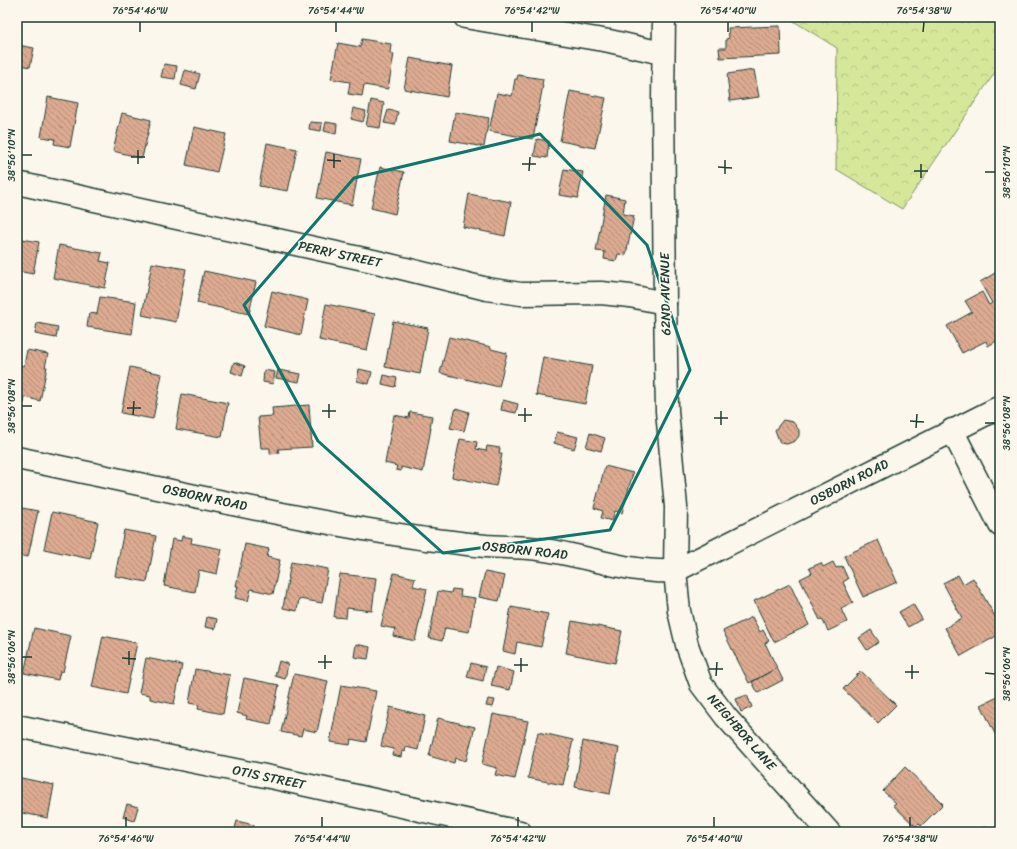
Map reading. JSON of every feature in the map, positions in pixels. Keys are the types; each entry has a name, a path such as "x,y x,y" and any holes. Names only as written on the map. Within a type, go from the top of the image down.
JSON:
{"street":[{"path":"465,17 609,41 662,53"},
{"name":"62ND AVENUE","path":"664,17 662,53 667,411 676,507 675,570"},
{"name":"PERRY STREET","path":"17,183 365,259 487,289 521,294 601,293 630,296 665,303"},
{"name":"OSBORN ROAD","path":"17,458 314,520 433,540 486,546 530,548 656,572 675,570 1000,407"},
{"path":"952,430 1000,525"},
{"name":"NEIGHBOR LANE","path":"675,570 679,611 687,645 701,684 726,717 829,832"},
{"name":"OTIS STREET","path":"17,726 270,777 520,832"}],"highlighted area":[{"path":"540,134 647,245 690,370 610,530 443,553 318,441 244,305 354,178"}],"green space":[{"path":"787,17 1000,17 1000,65 902,209 836,169 837,48"}],"building":[{"path":"780,26 781,55 720,58 719,48 726,48 726,39 729,38 728,28"},
{"path":"362,39 391,44 390,53 394,54 388,89 364,85 362,96 348,94 350,82 331,79 338,43 360,47"},
{"path":"18,45 34,48 30,67 17,64"},
{"path":"410,58 452,66 447,97 404,89"},
{"path":"164,64 177,66 175,79 161,77"},
{"path":"185,70 200,74 196,89 181,85"},
{"path":"754,70 759,97 730,101 727,74"},
{"path":"518,75 543,79 533,139 489,131 497,93 512,96 515,79 517,79"},
{"path":"570,91 606,98 595,148 560,141"},
{"path":"48,97 78,103 70,147 54,144 55,139 41,137"},
{"path":"371,100 384,103 380,128 366,126"},
{"path":"353,108 366,111 363,122 351,119"},
{"path":"388,110 398,112 395,125 384,123"},
{"path":"455,112 489,118 484,147 450,141"},
{"path":"122,113 151,120 142,158 113,151"},
{"path":"310,122 322,123 321,131 309,129"},
{"path":"326,122 337,124 336,134 324,131"},
{"path":"194,127 226,134 217,172 186,165"},
{"path":"537,139 549,141 547,158 534,156"},
{"path":"267,143 297,149 288,191 259,186"},
{"path":"326,152 361,159 352,205 317,198"},
{"path":"380,167 404,172 395,214 371,208"},
{"path":"564,169 583,172 578,198 559,195"},
{"path":"469,194 511,202 505,236 463,227"},
{"path":"606,195 625,199 623,214 634,216 626,255 618,254 616,261 604,259 605,252 596,251"},
{"path":"17,238 39,242 33,274 17,271"},
{"path":"59,245 102,253 100,261 110,263 105,288 53,278"},
{"path":"152,263 186,269 176,322 142,315"},
{"path":"1000,270 1000,339 988,346 986,341 962,353 947,326 972,312 965,301 982,292 989,305 992,303 980,282"},
{"path":"204,271 256,282 249,314 197,303"},
{"path":"272,291 308,300 301,335 264,326"},
{"path":"100,297 136,302 132,334 87,327 89,313 97,314"},
{"path":"326,304 375,314 367,350 319,340"},
{"path":"393,321 428,328 420,374 385,367"},
{"path":"37,323 58,327 56,338 35,334"},
{"path":"449,337 491,347 491,349 507,353 499,387 440,373"},
{"path":"27,350 48,354 40,401 25,397 24,403 17,401 17,365 24,366"},
{"path":"543,357 592,366 585,404 536,395"},
{"path":"234,362 245,366 242,376 231,372"},
{"path":"130,367 162,374 153,419 121,413"},
{"path":"359,369 372,372 369,384 357,381"},
{"path":"264,370 275,372 273,384 263,382"},
{"path":"278,370 301,374 299,382 276,378"},
{"path":"384,375 397,378 395,387 382,384"},
{"path":"182,394 228,403 222,437 176,429"},
{"path":"503,400 518,404 516,413 501,410"},
{"path":"309,405 312,447 278,449 279,453 270,454 270,448 261,448 258,417 273,416 272,408"},
{"path":"456,408 469,412 464,431 450,428"},
{"path":"410,412 432,416 423,472 401,467 401,471 396,470 397,466 385,463 394,415 409,418"},
{"path":"783,420 793,422 799,430 799,436 795,441 787,444 780,443 775,430"},
{"path":"557,432 578,437 574,449 554,443"},
{"path":"590,433 605,438 601,451 586,447"},
{"path":"460,439 477,442 476,449 486,451 487,446 500,448 499,454 502,454 496,486 452,477"},
{"path":"605,466 633,473 622,513 615,511 612,521 601,518 603,511 594,508"},
{"path":"17,507 38,511 28,557 17,555"},
{"path":"52,512 98,522 90,559 44,549"},
{"path":"124,530 156,536 147,582 115,576"},
{"path":"182,536 192,538 191,543 222,549 217,574 199,570 195,592 164,586 172,539 181,541"},
{"path":"878,540 897,582 863,597 844,556"},
{"path":"245,544 269,549 267,557 280,560 273,594 251,589 248,601 235,598 238,586 236,586"},
{"path":"291,562 328,569 322,603 299,599 297,611 283,608"},
{"path":"833,562 836,568 842,566 848,579 843,582 853,603 841,609 847,622 828,631 822,619 820,620 800,579 812,573 809,568 821,563 823,567"},
{"path":"485,572 505,576 499,601 479,597"},
{"path":"394,573 415,578 413,586 427,589 415,641 393,636 395,629 381,626"},
{"path":"340,574 376,578 372,611 347,608 346,618 334,617"},
{"path":"958,575 963,584 973,578 1000,625 1000,634 961,656 945,628 962,618 943,583"},
{"path":"790,584 809,625 774,642 754,601"},
{"path":"452,589 461,590 460,596 475,598 469,632 445,628 442,641 429,638 438,591 451,593"},
{"path":"913,604 922,619 908,627 899,612"},
{"path":"511,607 548,614 541,647 517,642 515,654 503,651"},
{"path":"207,617 217,619 215,629 205,627"},
{"path":"752,617 760,632 763,630 769,641 765,643 777,668 749,683 723,631"},
{"path":"572,621 622,631 615,663 566,653"},
{"path":"34,628 71,636 63,672 60,671 58,680 24,673"},
{"path":"871,630 879,642 867,650 859,638"},
{"path":"103,636 137,643 126,694 92,687"},
{"path":"356,644 370,647 368,659 354,657"},
{"path":"146,658 182,665 174,704 150,699 150,695 139,693"},
{"path":"279,661 288,664 285,679 275,676"},
{"path":"471,663 486,667 483,681 467,677"},
{"path":"496,667 514,672 510,690 491,686"},
{"path":"777,668 783,680 758,693 752,682"},
{"path":"195,669 230,675 223,714 198,709 199,705 189,703"},
{"path":"861,671 896,705 878,723 843,689"},
{"path":"294,674 328,681 317,732 303,729 301,736 281,732"},
{"path":"1000,676 1000,685 996,678"},
{"path":"244,678 279,685 271,724 246,719 247,716 237,713"},
{"path":"341,685 376,691 366,742 351,739 350,745 330,742"},
{"path":"747,695 752,707 741,712 736,699"},
{"path":"1000,696 1000,731 995,734 981,705"},
{"path":"488,699 495,700 493,707 486,706"},
{"path":"390,707 425,716 418,750 406,747 405,752 402,751 401,757 392,755 394,749 381,746"},
{"path":"493,714 528,721 515,779 495,775 497,768 482,764"},
{"path":"438,718 475,727 466,761 455,758 454,763 429,756"},
{"path":"538,732 573,740 563,785 528,778"},
{"path":"583,741 619,748 610,794 575,787"},
{"path":"905,767 943,804 921,826 919,824 916,827 893,805 896,803 883,791"},
{"path":"17,777 54,785 48,818 17,812"},
{"path":"127,804 138,807 134,821 123,817"},
{"path":"237,821 254,825 253,829 267,832 234,832"},
{"path":"985,827 987,832 974,832"}]}
